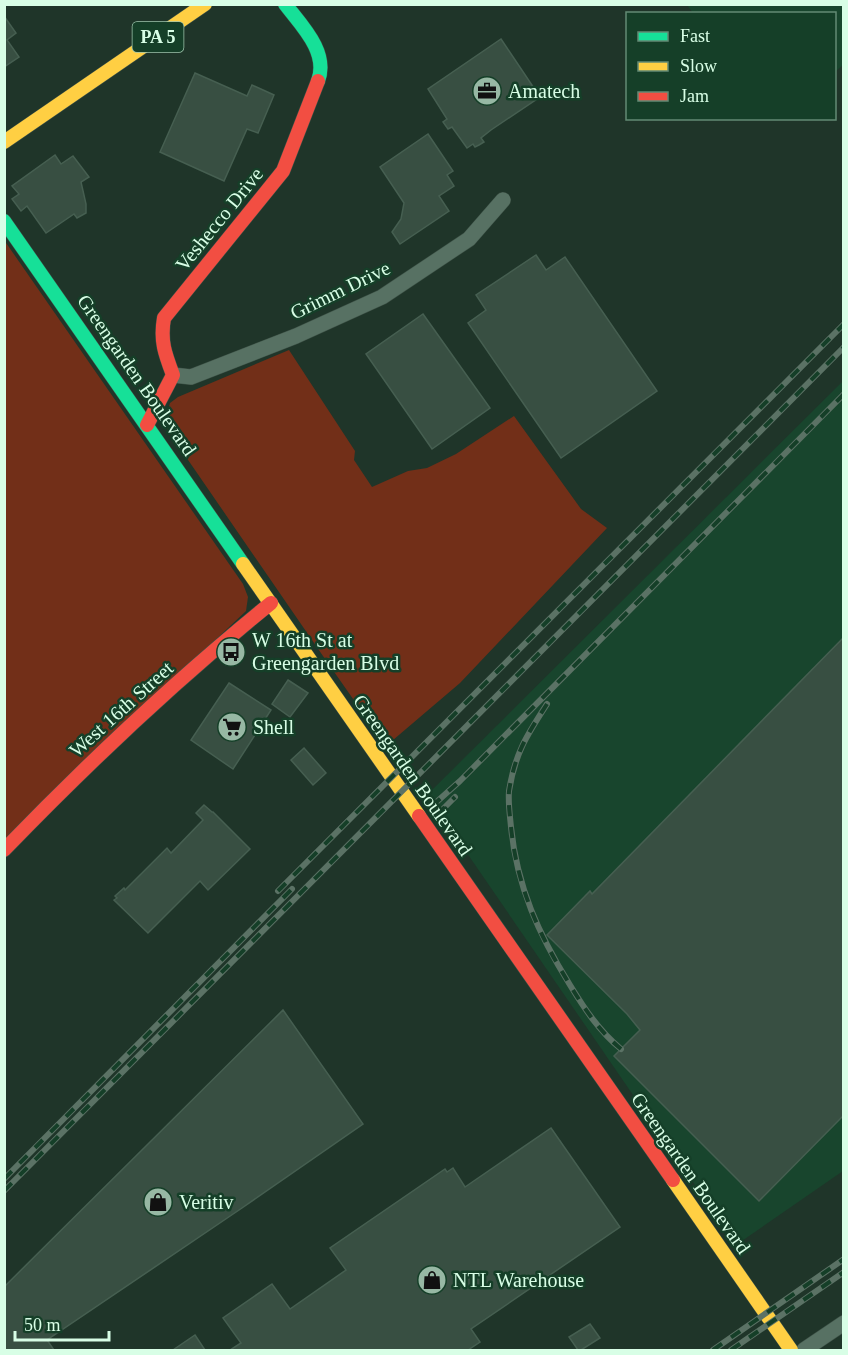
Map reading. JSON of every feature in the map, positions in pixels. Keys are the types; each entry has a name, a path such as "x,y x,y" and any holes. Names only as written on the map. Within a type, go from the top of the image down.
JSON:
{"street":[{"name":"PA 5","path":"4,142 206,4"},
{"name":"Veshecco Drive","path":"173,375 163,351 161,334 164,318 278,179 320,77 318,50 285,4"},
{"name":"Grimm Drive","path":"173,375 191,377 296,336 382,297 469,239 503,200"},
{"name":"Greengarden Boulevard","path":"4,221 791,1350"},
{"path":"147,425 173,375"},
{"name":"West 16th Street","path":"4,850 35,816 109,745 271,603"},
{"path":"804,1350 843,1323"}],"shaded area":[{"path":"687,5 843,5 843,65 836,71 836,12 692,12"},
{"path":"4,240 243,584 248,597 246,611 4,840"},
{"path":"289,350 355,451 354,460 372,487 408,471 427,468 456,454 514,416 581,509 607,528 460,683 386,746 164,425 170,403 178,397"},
{"path":"843,381 843,1171 736,1245 427,795"}],"building":[{"path":"4,16 16,33 7,40 19,57 4,67"},
{"path":"501,39 540,97 481,138 484,142 467,148 452,127 448,129 443,122 447,119 428,89"},
{"path":"195,73 247,96 252,85 274,95 258,133 247,129 224,181 160,152"},
{"path":"428,134 453,171 447,175 454,186 439,196 449,211 400,244 392,232 401,219 404,203 380,167"},
{"path":"55,155 61,164 73,156 89,177 81,182 86,213 77,218 74,214 46,233 27,206 21,211 12,199 19,194 12,186"},
{"path":"536,255 546,270 565,257 657,391 561,458 468,323 486,310 476,295"},
{"path":"423,314 490,408 432,449 366,354"},
{"path":"843,638 843,1116 759,1201 614,1056 640,1030 627,1014 547,935 590,891 592,894"},
{"path":"288,680 308,693 290,717 272,704"},
{"path":"229,683 271,710 233,769 191,740"},
{"path":"304,748 326,773 313,785 291,760"},
{"path":"204,805 250,849 208,890 200,881 148,933 114,900 117,898 115,896 124,888 125,890 167,848 171,853 203,820 196,813"},
{"path":"283,1010 363,1124 47,1340 54,1350 4,1350 4,1287"},
{"path":"551,1128 620,1227 471,1329 480,1342 468,1350 230,1350 241,1343 223,1318 272,1284 290,1309 346,1270 330,1248 445,1169 447,1172 453,1168 465,1187"},
{"path":"590,1324 600,1338 578,1350 569,1337"},
{"path":"195,1335 205,1350 173,1350"}],"railway":[{"path":"278,891 844,324"},
{"path":"4,1191 844,347"},
{"path":"432,806 460,781 844,394"},
{"path":"547,704 523,745 509,791 511,827 518,870 539,929 559,966 592,1019 621,1049"},
{"path":"437,815 455,797"},
{"path":"4,1179 292,889"},
{"path":"713,1350 844,1259"},
{"path":"731,1350 844,1272"}],"traffic: fast":[{"path":"285,4 317,49 320,60 318,81"},
{"path":"4,221 243,564"}],"traffic: slow":[{"path":"4,142 205,4"},
{"path":"243,564 419,816"},
{"path":"673,1180 791,1350"}],"traffic: jam":[{"path":"147,425 173,375 164,347 164,318 283,171 318,81"},
{"path":"4,850 134,722 201,661 271,603"},
{"path":"419,816 673,1180"}],"place":[{"name":"Amatech","path":"487,91"},
{"name":"W 16th St at Greengarden Blvd","path":"231,652"},
{"name":"Shell","path":"232,727"},
{"name":"Veritiv","path":"158,1202"},
{"name":"NTL Warehouse","path":"432,1280"}]}
